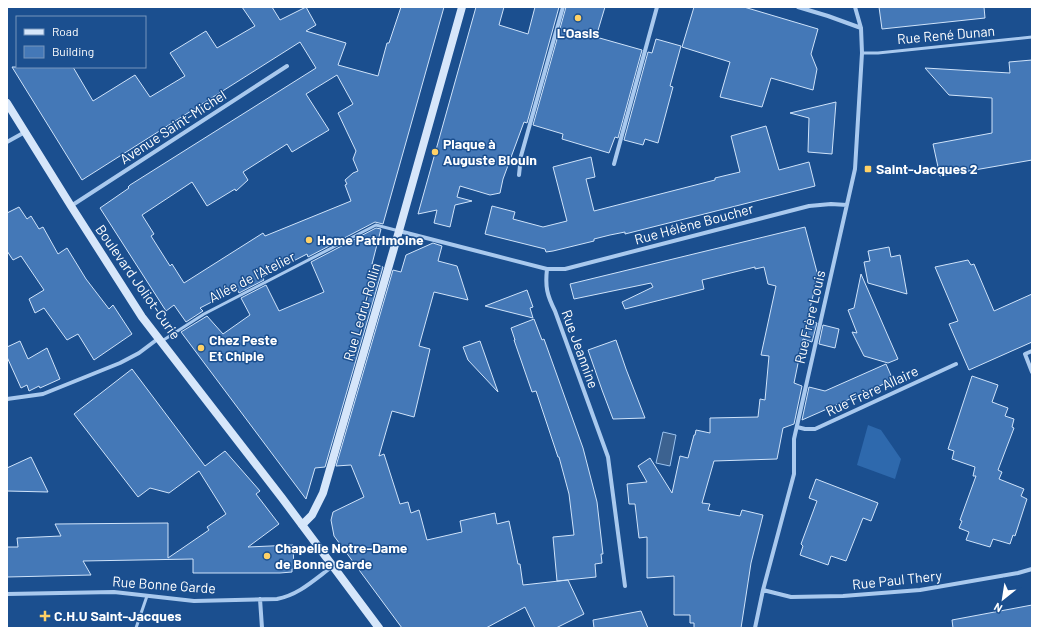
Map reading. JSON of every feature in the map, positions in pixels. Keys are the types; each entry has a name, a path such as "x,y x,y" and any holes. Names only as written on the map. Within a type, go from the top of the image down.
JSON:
{"main road":[{"name":"Rue Ledru-Rollin","path":"302,525 312,515 323,493 462,7"},
{"name":"Boulevard Joliot-Curie","path":"7,103 142,317 379,628"}],"street":[{"path":"519,175 523,148 563,7"},
{"path":"614,164 657,7"},
{"path":"798,7 861,28"},
{"name":"Rue Frère Louis","path":"755,628 763,590 794,474 794,439 796,427 855,169 862,53 861,28 855,7"},
{"name":"Avenue Saint-Michel","path":"71,206 287,66"},
{"path":"7,142 25,132"},
{"name":"Rue Hélène Boucher","path":"547,269 565,269 809,206 827,204 847,206"},
{"path":"399,231 547,269"},
{"name":"Rue Jeannine","path":"547,269 545,284 548,297 555,311 608,457 625,586"},
{"path":"7,399 42,394 113,366 161,340"},
{"path":"1032,351 1025,354 1032,372"},
{"name":"Rue Frère Allaire","path":"796,427 815,429 956,364"},
{"name":"Rue Bonne Garde","path":"7,594 114,592 194,601 277,599 296,594 333,566"},
{"name":"Rue Paul Thery","path":"763,590 791,597 843,596 920,590 1032,569"},
{"path":"260,600 262,628"}],"lane":[{"name":"Rue René Dunan","path":"862,53 886,52 1032,37"},
{"name":"Allée de l'Atelier","path":"161,340 204,314 376,225 399,231"},
{"path":"136,628 147,596"}],"shaded area":[{"path":"868,425 881,430 901,459 895,479 857,465"},
{"path":"663,432 676,435 670,466 656,463"}],"building":[{"path":"242,7 272,7 280,20 306,7 316,25 306,31 346,43 338,65 378,76 387,43 389,43 401,7 444,7 383,224 375,222 308,257 307,254 262,277 264,280 239,293 237,289 200,308 203,311 186,322 174,305 166,311 100,208 129,188 128,187 130,185 316,68 300,42 82,180 12,67 74,68 93,101 135,75 150,97 185,76 170,53 206,31 217,48 255,26","holes":["337,75 353,104 338,113 356,151 353,159 358,171 353,173 345,180 347,184 345,185 351,201 265,236 263,233 184,283 172,264 170,266 151,236 154,234 142,215 192,182 207,206 235,189 236,191 248,180 243,172 287,144 292,152 329,130 306,94"]},
{"path":"476,7 504,7 499,25 528,34 535,7 559,7 527,123 524,122 503,179 500,193 490,195 460,186 457,197 472,201 455,205 450,227 434,223 437,210 418,214"},
{"path":"566,7 605,7 596,37 642,50 618,138 615,137 609,153 562,139 563,134 533,125"},
{"path":"694,7 744,7 818,29 811,54 817,69 813,90 771,78 762,107 720,97 730,62 682,47"},
{"path":"879,7 984,7 985,18 882,29"},
{"path":"656,39 681,46 670,86 673,87 658,143 645,139 643,145 624,140 648,52 652,53"},
{"path":"1032,60 1032,160 940,176 933,144 992,133 992,98 949,95 925,68 1010,73 1009,62"},
{"path":"836,102 832,154 808,152 809,118 790,113"},
{"path":"766,126 779,170 809,162 815,186 625,234 625,232 610,235 594,239 594,241 553,251 546,252 545,249 485,234 492,206 515,212 513,219 543,227 567,221 553,167 591,157 595,177 586,179 594,211 715,180 715,178 740,172 731,136"},
{"path":"19,207 27,219 31,216 39,229 43,227 58,254 67,248 86,279 109,309 113,305 132,334 94,360 78,334 67,340 44,308 35,313 29,299 44,290 21,256 13,260 7,251 7,213"},
{"path":"805,227 818,276 807,320 817,323 812,342 803,339 794,383 802,386 794,424 783,428 777,459 714,461 702,503 710,504 708,510 740,516 742,510 763,515 751,563 741,628 694,628 694,623 690,623 690,615 674,615 674,576 647,578 647,537 639,538 635,504 629,504 627,484 647,482 638,466 650,458 672,493 680,456 688,458 696,430 710,433 710,418 758,417 760,399 765,400 769,356 761,355 776,286 768,284 764,267 755,269 755,267 702,280 704,289 625,309 622,302 653,287 651,283 574,299 570,284"},
{"path":"376,228 381,229 372,264 383,267 325,467 315,468 306,499 181,332 207,316 223,334 250,315 241,298 266,285 279,311 324,292 311,262"},
{"path":"433,243 442,246 438,261 457,266 468,300 434,292 419,346 430,349 414,417 392,411 379,456 384,454 400,504 408,502 411,513 419,510 427,540 462,532 460,521 495,513 497,524 509,521 518,564 520,564 523,585 568,580 584,614 556,628 535,628 525,607 486,628 402,628 334,536 331,520 333,512 364,497 351,465 336,466 393,270 401,272 406,255"},
{"path":"889,247 891,257 900,255 907,294 868,283 864,262 870,261 868,251"},
{"path":"968,260 971,265 974,264 994,311 1032,294 1032,342 969,370 949,324 958,321 935,267"},
{"path":"861,274 898,359 888,363 864,356 852,332 857,333 848,310 854,308"},
{"path":"527,290 533,307 530,308 533,318 485,306"},
{"path":"534,319 542,340 544,339 583,448 597,502 603,554 601,554 602,563 595,564 596,577 557,581 553,537 574,535 569,494 559,457 536,391 532,392 511,328"},
{"path":"823,325 839,329 835,348 819,344"},
{"path":"616,340 645,418 613,419 602,390 588,350"},
{"path":"20,341 28,359 47,348 60,379 29,391 27,385 21,388 7,357 7,347"},
{"path":"480,341 498,392 468,360 463,347"},
{"path":"886,364 893,380 802,420 809,387 825,391"},
{"path":"132,369 205,466 225,451 260,491 256,494 279,524 248,547 293,545 294,569 292,569 292,572 193,573 193,559 83,561 91,575 7,577 7,547 18,547 17,538 61,536 55,524 168,523 168,558 209,530 207,527 226,514 199,471 169,493 150,488 138,497 74,414"},
{"path":"972,376 998,385 992,402 1008,408 1005,416 1014,419 1012,427 1014,428 998,470 1002,472 999,479 1024,489 1021,496 1027,499 1015,536 1013,535 1010,544 993,539 990,547 966,540 969,532 959,528 962,521 960,520 976,476 973,476 975,467 952,459 954,451 948,449"},
{"path":"31,457 48,492 7,491 7,468"},
{"path":"816,479 878,503 871,521 863,518 846,561 831,556 828,565 800,555 803,546 801,544 817,501 809,498"},
{"path":"1032,605 1032,628 953,628 952,620"},
{"path":"641,611 648,628 594,628 593,620"}],"place":[{"name":"L'Oasis","path":"578,18"},
{"name":"Plaque à Auguste Blouin","path":"435,152"},
{"name":"Saint-Jacques 2","path":"868,169"},
{"name":"Home Patrimoine","path":"309,240"},
{"name":"Chez Peste Et Chipie","path":"201,348"},
{"name":"Chapelle Notre-Dame de Bonne Garde","path":"267,556"},
{"name":"C.H.U Saint-Jacques","path":"45,616"}]}
